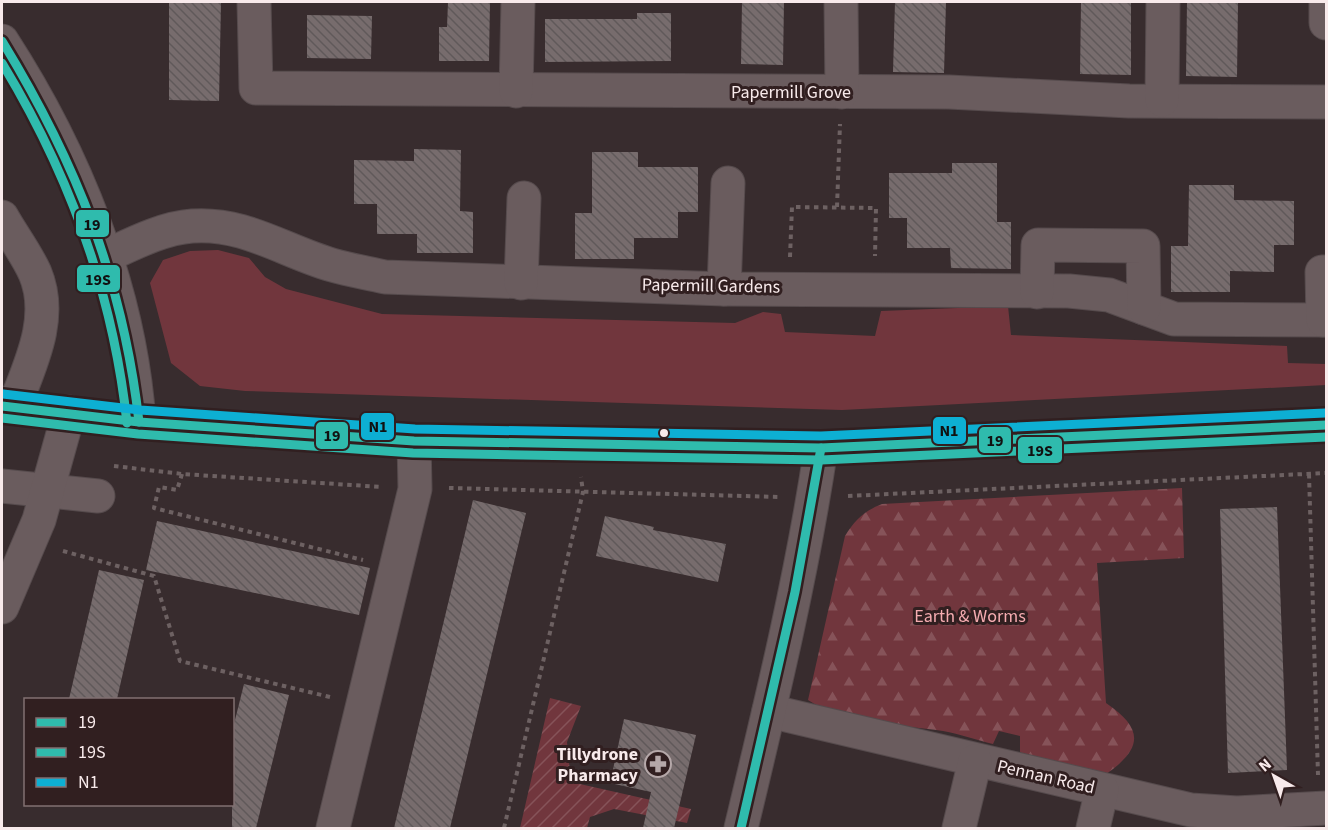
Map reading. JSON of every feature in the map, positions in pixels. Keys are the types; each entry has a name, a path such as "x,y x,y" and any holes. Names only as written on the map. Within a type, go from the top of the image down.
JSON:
{"main road":[{"path":"8,406 139,422 414,441 822,448 1326,425"}],"street":[{"name":"Papermill Grove","path":"254,2 256,88 949,92 1129,101 1326,102"},
{"path":"516,91 518,2"},
{"path":"841,2 842,92"},
{"path":"1162,2 1162,100"},
{"path":"1326,2 1326,24"},
{"path":"2,40 57,136 106,256 128,335 139,422"},
{"path":"724,289 728,183"},
{"path":"521,283 524,198"},
{"path":"2,217 35,274 41,308 39,345 8,406"},
{"name":"Papermill Gardens","path":"106,256 141,241 191,226 227,226 270,239 330,265 385,277 724,289 1069,291 1109,295 1174,319 1325,320"},
{"path":"1037,292 1038,245 1143,246 1144,309"},
{"path":"1325,320 1322,272 1326,272"},
{"path":"2,607 25,555 47,491 69,412"},
{"path":"333,828 415,489 414,441"},
{"path":"741,828 769,711 814,497 822,448"},
{"path":"2,486 98,496"},
{"name":"Pennan Road","path":"769,711 1102,790 1214,813 1323,808"},
{"path":"959,828 975,760"},
{"path":"1094,828 1102,790"}],"path":[{"path":"837,207 842,92"},
{"path":"789,288 792,207 837,207 876,208 875,290"},
{"path":"504,828 583,492 578,443"},
{"path":"57,459 182,474 415,489 814,497 1326,473"},
{"path":"182,474 177,490 159,487 154,508 396,568"},
{"path":"1309,474 1323,808"},
{"path":"25,555 54,563 60,550 148,572 154,576 180,661 363,705"}],"green space":[{"path":"218,250 249,258 265,277 286,289 382,314 735,323 763,312 781,314 785,332 875,336 881,311 1008,306 1011,335 1287,346 1288,363 1326,364 1326,385 842,410 245,391 200,386 171,363 150,283 163,260 190,251"},
{"name":"Earth & Worms","path":"1182,488 1184,558 1097,563 1106,703 1127,721 1134,738 1127,755 1106,774 1020,754 1020,736 999,731 993,744 943,731 873,723 839,715 808,700 845,536 856,521 870,510 882,504"},
{"path":"550,698 581,706 567,742 571,782 691,809 687,823 614,809 590,817 587,828 520,828"}],"building":[{"path":"169,2 221,2 219,101 169,100"},
{"path":"448,2 490,2 489,61 439,61 439,27 447,27"},
{"path":"742,2 784,2 783,65 741,64"},
{"path":"895,2 946,2 944,73 893,72"},
{"path":"1081,2 1131,2 1131,75 1080,74"},
{"path":"1187,2 1238,2 1237,77 1186,76"},
{"path":"637,13 671,13 671,61 545,62 545,19 637,19"},
{"path":"307,15 372,16 371,59 307,58"},
{"path":"414,149 461,150 460,211 473,212 473,253 417,253 417,234 377,234 377,204 354,204 354,160 414,161"},
{"path":"592,152 638,152 638,167 698,167 698,212 678,212 678,238 634,238 634,259 575,259 575,213 592,213"},
{"path":"952,163 997,163 997,222 1011,222 1011,269 951,268 950,248 907,248 907,218 889,218 889,173 952,173"},
{"path":"1189,185 1234,185 1234,200 1294,201 1294,245 1274,245 1274,272 1230,271 1230,292 1171,292 1171,246 1188,246"},
{"path":"473,500 526,513 450,828 394,828"},
{"path":"1277,507 1287,770 1228,773 1220,509"},
{"path":"605,516 654,527 653,530 726,544 718,582 596,556"},
{"path":"157,521 370,568 359,615 146,570"},
{"path":"99,570 144,580 117,698 69,698"},
{"path":"244,684 289,695 256,828 232,828 234,724"},
{"path":"624,719 696,735 674,828 643,828 651,792 610,783"}],"transit line":[{"name":"19","path":"2,41 52,132 74,177 92,224 121,320 132,370 139,422"},
{"name":"19S","path":"2,63 48,148 85,236 111,328 127,423"},
{"name":"N1","path":"3,394 140,410 415,429 821,436 1325,413"},
{"name":"19","path":"2,406 139,422 414,441 821,448 1326,425"},
{"name":"19S","path":"2,418 138,434 413,453 821,460 1326,437"},
{"name":"19","path":"741,828 795,592 821,448"}],"place":[{"name":"Tillydrone Pharmacy","path":"658,764"}]}
